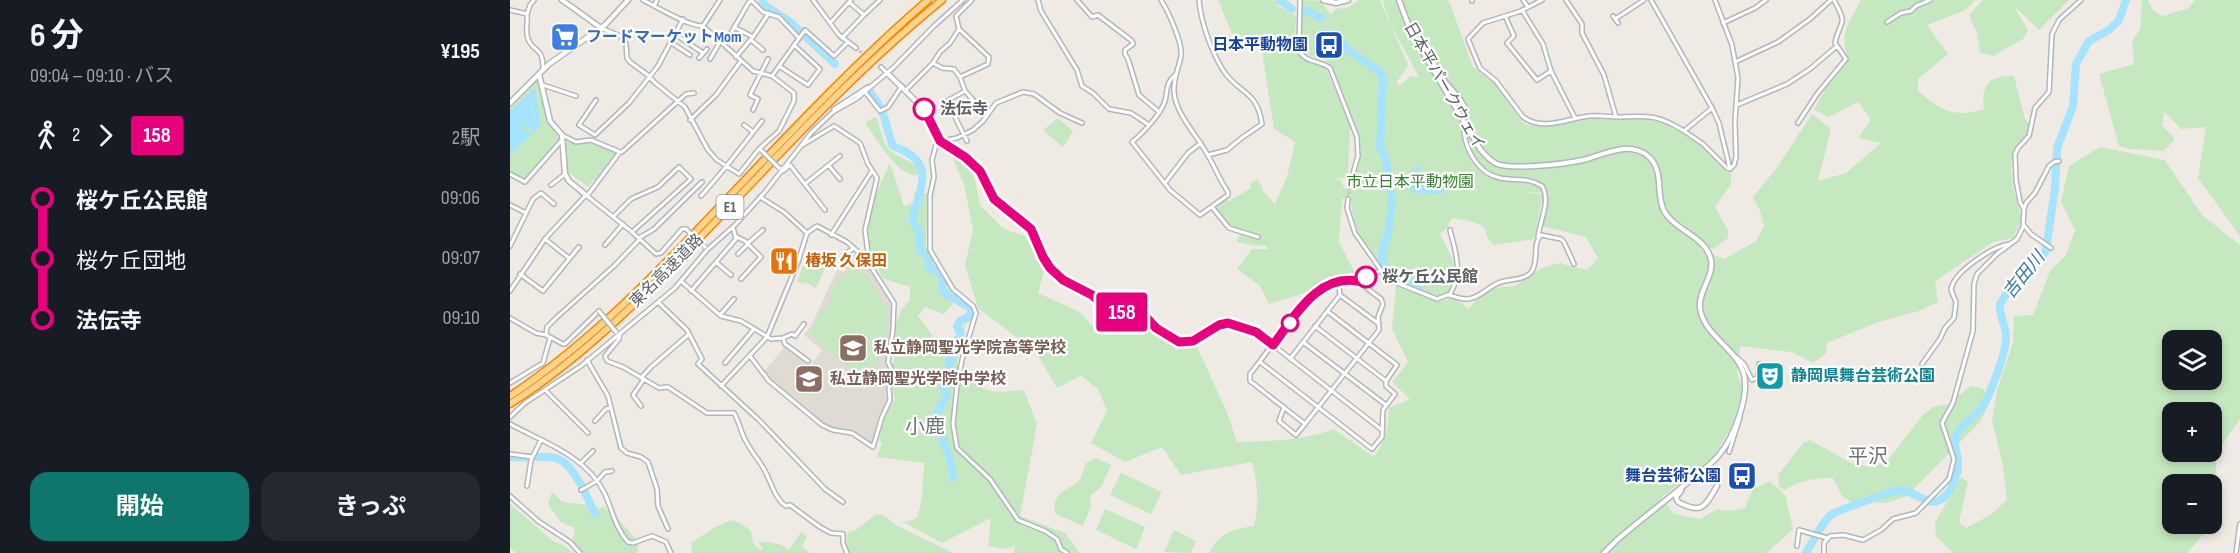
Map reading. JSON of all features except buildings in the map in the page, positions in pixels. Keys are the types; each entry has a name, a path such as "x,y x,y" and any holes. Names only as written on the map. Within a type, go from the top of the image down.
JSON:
{"highway":[{"name":"東名高速道路","path":"510,396 614,314 686,243 861,60 928,0"},
{"name":"東名高速道路","path":"510,404 554,373 620,317 687,252 836,96 942,0"}],"street":[{"path":"534,0 527,14 527,35 530,44 540,50 543,57 543,69"},
{"path":"562,0 602,28 622,37 626,44 627,58 685,107 708,150 739,174 779,131 794,101 794,93 772,76 753,71 703,26 698,26 643,0"},
{"path":"572,7 575,0"},
{"path":"510,103 543,69 602,28 628,0"},
{"path":"654,6 657,0"},
{"path":"703,26 720,0"},
{"path":"813,0 842,38 856,48"},
{"path":"842,38 880,0"},
{"path":"818,126 833,112 864,92 963,0"},
{"path":"960,77 988,64 989,57 959,29 956,16 972,0"},
{"path":"1038,0 1041,11 1077,70 1082,86 1093,93 1109,109 1131,113 1149,124"},
{"path":"1079,0 1092,17 1098,15 1132,41 1133,44 1125,50 1125,54 1139,95 1158,111"},
{"path":"1161,0 1178,36 1181,51 1175,75 1176,102 1190,130 1201,143 1216,174 1228,192 1228,195 1200,215 1165,183 1132,142 1146,129 1165,102 1167,83 1175,75"},
{"path":"1199,0 1207,38 1222,69 1235,84 1249,93 1258,108 1262,124 1242,136 1227,150 1208,155"},
{"path":"1300,0 1299,51 1307,60 1320,62 1330,68 1357,137 1358,156 1350,184"},
{"path":"1323,0 1336,3 1348,0"},
{"name":"日本平パークウェイ","path":"1399,0 1411,32 1480,149 1491,161 1510,166 1562,164 1617,150 1630,149 1641,152 1651,159 1658,172 1664,210 1677,224 1700,242 1710,256 1711,270 1700,303 1700,310 1706,325 1742,368 1746,384 1740,412 1719,455 1604,553"},
{"path":"1523,0 1528,7"},
{"path":"1542,0 1506,17 1483,23 1468,39 1480,68 1496,81 1523,117 1528,121 1562,123 1575,118 1591,116 1654,116 1684,131 1703,144 1730,169"},
{"path":"1566,0 1582,24 1582,33 1604,75 1616,117"},
{"path":"1615,19 1644,0"},
{"path":"1651,0 1712,108 1719,123 1730,169"},
{"path":"1715,0 1732,45 1738,89 1735,121 1736,157 1730,169"},
{"path":"1723,23 1755,8 1766,0"},
{"path":"1735,62 1778,42 1833,0 1843,16 1844,23 1835,41 1846,59 1817,94 1798,123"},
{"path":"1887,22 1930,0"},
{"path":"2024,209 2019,198 2016,180 2015,154 2029,136 2036,108 2049,92 2052,38 2055,28 2063,16 2081,0"},
{"path":"724,45 749,2 752,1 763,12 779,17 799,38"},
{"path":"830,23 850,1 864,15"},
{"path":"510,10 527,14"},
{"path":"1522,10 1543,44 1551,71 1575,118"},
{"path":"736,57 752,39 769,13"},
{"path":"1506,17 1514,36 1506,43 1537,80 1551,71"},
{"path":"591,140 629,103 658,66 683,19"},
{"path":"734,27 764,50"},
{"path":"864,92 880,111 885,108 933,63 939,52 950,43 959,29"},
{"path":"772,76 805,30 834,56 848,42"},
{"path":"1411,32 1423,45 1444,80 1461,100 1466,116"},
{"path":"675,34 703,53"},
{"path":"670,42 690,55"},
{"path":"710,59 720,42"},
{"path":"684,51 689,44"},
{"path":"779,66 808,85 820,69 794,45"},
{"path":"1737,105 1787,84 1810,69 1837,46"},
{"path":"699,58 706,49"},
{"path":"753,110 758,99 750,95 768,59"},
{"path":"690,120 716,95 741,61"},
{"path":"933,63 942,68 951,68 960,77 965,91 983,111"},
{"path":"881,67 928,114 939,139 965,157 980,171 995,201 1031,229 1043,257 1055,273 1071,285 1092,295 1103,307 1146,317 1166,335 1184,343 1193,341 1219,325 1228,323 1256,332 1382,430"},
{"path":"539,74 550,121 562,138 565,174 569,182 623,224 656,254 661,253 682,229 686,229 706,248"},
{"path":"543,85 576,96"},
{"path":"510,417 587,360 682,282 706,248 733,227 818,126 844,101 870,86"},
{"path":"965,91 947,101 967,141"},
{"path":"939,139 965,134 984,121 996,103 1023,92 1034,94 1060,113 1082,123"},
{"path":"510,291 545,239 586,196 620,152 678,100 686,94 694,93"},
{"path":"595,135 579,125 596,100"},
{"path":"1684,131 1712,108"},
{"path":"701,196 715,183 762,121"},
{"path":"744,125 753,132"},
{"path":"800,147 827,128 837,126 860,143 877,178 865,230 868,254 866,259"},
{"path":"1348,198 1347,208 1355,233 1380,270 1397,283 1437,299 1449,295 1468,299 1474,298 1499,282 1529,274 1535,263 1536,245 1546,202 1542,186 1529,180 1498,178 1489,174 1474,159 1465,142 1464,132"},
{"path":"562,138 576,142 591,140 620,152"},
{"path":"510,174 525,182 562,138"},
{"path":"939,139 932,160 934,177 930,195 930,250 953,289 973,306 976,313 957,386 953,418 957,448 990,479 1018,520 1045,531 1057,539 1061,549 1067,553"},
{"path":"1165,183 1188,153 1201,143"},
{"path":"760,149 783,171 790,165 825,210"},
{"path":"806,183 840,156"},
{"path":"1797,546 1800,530 1827,538 1839,535 1863,540 1881,530 1893,519 1916,513 1949,479 1954,459 1942,423 1953,403 1975,325 1975,279 1985,265 2019,236 2026,203 2035,194 2049,166 2059,161"},
{"path":"829,165 840,178"},
{"path":"613,217 631,199 658,188 679,166 691,179 632,232"},
{"path":"831,235 872,171"},
{"path":"551,185 565,174"},
{"path":"510,383 543,363 548,336 547,327 702,182"},
{"path":"510,246 533,199 542,193 554,204"},
{"path":"760,197 784,212 807,233"},
{"path":"510,205 526,213"},
{"path":"1212,207 1229,228 1258,237"},
{"path":"605,245 623,224"},
{"path":"2023,224 2031,234 2050,248"},
{"path":"721,386 767,337 798,262 807,233 817,226 854,248 866,259 894,303 888,363 893,373 889,389 890,400 873,447 852,433 833,430 822,425 769,381 750,356"},
{"path":"691,291 734,243 736,237 733,227"},
{"path":"738,254 763,230"},
{"path":"1449,295 1458,274 1458,263 1450,230"},
{"path":"736,237 748,244 761,257 741,279"},
{"path":"1538,237 1561,239 1574,264"},
{"path":"545,239 569,258"},
{"path":"1922,364 1954,318 1956,302 1951,290 1955,278 1987,252 2011,243"},
{"path":"520,274 543,291 579,247"},
{"path":"848,252 854,248"},
{"path":"717,263 731,275"},
{"path":"1362,282 1364,278 1380,270"},
{"path":"1284,407 1279,422 1296,435 1305,424 1318,408 1369,343 1380,326 1378,317 1383,304 1381,299 1362,282 1351,279 1338,280 1328,284 1310,298 1250,374 1250,381 1284,407 1305,424"},
{"path":"1338,280 1340,294 1380,326"},
{"path":"682,282 720,315 741,321 771,339 783,338 792,334 795,336 804,324"},
{"path":"1290,359 1340,294"},
{"path":"720,315 734,299"},
{"path":"659,303 675,317 688,334 702,359 698,364 759,420 825,489 843,502"},
{"path":"510,318 536,333 565,344 599,311 618,333 620,339 607,353 606,359 659,388 668,387 707,413 734,414 769,484 782,503 786,506 790,505 820,527 843,534 843,543 847,553"},
{"path":"1260,362 1372,449 1382,437 1382,414 1395,394 1386,386 1386,381 1397,365 1327,311"},
{"path":"1315,326 1386,381"},
{"path":"725,363 754,329"},
{"path":"641,406 633,395 643,379 651,367 688,334"},
{"path":"783,338 785,344 808,361"},
{"path":"1303,342 1386,405"},
{"path":"1734,357 1744,364 1752,380 1758,377 1759,364"},
{"path":"587,360 608,396 623,451 648,462 657,489 658,506 668,529"},
{"path":"545,390 588,433"},
{"path":"595,421 606,409 610,408"},
{"path":"1729,452 1739,423 1740,412"},
{"path":"510,424 581,463 605,493 617,524 628,542 633,543 652,536 666,542 671,553"},
{"path":"527,486 532,458 541,440"},
{"path":"581,463 593,451"},
{"path":"510,454 532,458"},
{"path":"583,490 597,481 605,472 612,471"},
{"path":"1678,502 1677,495 1691,479"},
{"path":"1669,498 1693,509 1703,507 1708,503 1717,486"},
{"path":"510,496 538,521 570,542 580,553"},
{"path":"2236,553 2240,524"},
{"path":"1824,553 1824,543 1827,538"}],"shaded area":[{"name":"私立静岡聖光学院高等学校","path":"855,253 867,266 893,308 885,351 886,361 891,371 886,399 872,445 852,431 829,428 788,396 769,379 765,371 784,347 810,366 822,350 804,335 811,326 837,270 844,272"}],"green space":[{"name":"市立日本平動物園","path":"1218,0 1274,0 1278,6 1296,16 1296,50 1305,59 1325,66 1350,125 1348,177 1331,180 1340,180 1345,189 1353,187 1361,148 1360,139 1332,67 1329,63 1300,49 1302,0 1320,1 1331,15 1336,9 1349,7 1359,0 1380,0 1408,65 1397,81 1399,86 1411,76 1419,77 1392,27 1384,0 1444,0 1449,1 1473,67 1495,84 1522,122 1530,126 1552,126 1603,117 1663,121 1713,154 1725,170 1731,173 1731,184 1715,207 1728,230 1728,238 1713,249 1705,246 1695,237 1701,250 1724,259 1756,241 1764,226 1753,197 1776,169 1812,114 1831,129 1818,181 1846,173 1881,143 1858,138 1871,119 1858,102 1829,117 1814,110 1826,88 1849,60 1844,43 1846,29 1861,0 1975,0 1966,10 1927,25 1948,54 1918,79 1918,91 1934,104 1948,111 1973,112 1984,109 1984,94 1988,83 1998,77 2014,76 2025,119 2030,124 2030,130 2015,148 2011,164 2014,193 2022,218 2013,238 1993,242 1935,282 1938,302 1919,311 1878,322 1827,343 1826,353 1813,363 1791,352 1740,346 1737,373 1743,389 1733,424 1714,457 1662,497 1674,514 1700,519 1717,509 1729,511 1745,508 1753,489 1770,481 1785,495 1793,529 1767,553 1209,553 1227,533 1254,526 1257,494 1252,462 1181,475 1162,447 1125,462 1091,443 1107,411 1098,389 1081,376 1057,388 1036,352 978,308 965,265 973,229 964,185 951,154 974,175 980,205 1004,229 1025,236 1044,271 1038,293 1080,312 1091,325 1124,317 1150,326 1176,346 1197,347 1226,410 1237,442 1298,438 1334,429 1374,457 1386,434 1389,408 1410,399 1392,382 1408,362 1392,329 1396,286 1438,302 1454,298 1469,309 1485,289 1515,286 1542,268 1559,263 1587,270 1598,258 1586,237 1542,226 1549,193 1527,192 1543,195 1534,239 1494,245 1482,226 1454,218 1450,220 1448,227 1440,234 1455,269 1453,283 1450,292 1442,295 1431,294 1392,279 1374,261 1357,228 1351,195 1342,199 1339,242 1357,277 1326,282 1317,289 1269,304 1260,286 1237,269 1252,249 1268,249 1265,245 1257,246 1237,242 1241,231 1227,224 1216,209 1217,205 1226,198 1229,201 1251,188 1250,184 1257,179 1262,190 1275,204 1287,177 1295,142 1274,129 1260,38 1232,34"},
{"path":"1983,0 2069,0 2039,30 2013,5 2028,30 2023,39 1993,56 1980,53 1977,33 1969,15"},
{"path":"2142,0 2148,0 2152,9 2162,16 2189,8 2195,0 2240,0 2240,236 2198,178 2206,127 2181,129 2164,111 2162,125 2175,139 2164,151 2119,146 2099,74 2134,64 2132,42 2140,29"},
{"path":"537,80 540,82 546,119 561,138 524,180 510,173 510,108"},
{"path":"874,117 877,118 888,149 917,166 918,175 902,170 888,155 865,123"},
{"path":"1058,118 1073,131 1063,147 1043,130"},
{"path":"564,140 576,145 591,142 616,152 596,181 593,180 588,187 568,172"},
{"path":"2100,147 2165,160 2202,215 2240,245 2240,419 2222,445 2222,402 2162,402 2162,462 2216,462 2216,474 2162,474 2162,534 2203,534 2187,553 1951,553 1952,551 1936,537 1935,523 1961,477 1968,482 1959,522 1966,528 1990,515 2007,500 2003,465 1992,421 1997,390 2013,343 2014,316 2033,315 2050,271 2066,255 2075,230 2061,202 2069,166"},
{"path":"890,163 904,206 914,203 915,192 928,193 926,245 937,269 946,279 955,301 944,314 925,307 918,316 943,350 966,323 957,363 979,386 985,390 1000,392 1024,390 1037,424 1020,516 1065,533 1080,553 1014,553 1015,546 1003,549 988,546 991,518 942,543 903,522 913,520 918,516 924,463 877,457 882,442 879,441 883,417 895,400 890,380 896,324 901,310 910,300 910,287 882,278 867,240 873,200"},
{"path":"807,256 827,264 816,288 805,282 803,284 797,282"},
{"path":"851,267 867,276 888,310 887,332 879,359 864,379 808,334 814,327 821,310 825,311 839,277 845,279"},
{"path":"1971,386 1981,388 1988,394 1988,405 1980,422 1907,496 1887,503 1854,504 1842,496 1833,478 1808,480 1785,490 1779,487 1778,475 1803,443 1810,440 1851,463 1872,467 1887,461 1923,415 1933,407 1948,404"},
{"path":"1096,458 1111,465 1101,487 1090,496 1091,506 1083,526 1056,514 1054,507 1057,497 1080,480 1086,463"},
{"path":"1121,473 1162,492 1151,514 1110,495"},
{"path":"552,492 563,502 594,506 599,509 604,507 614,513 639,543 637,553 581,553 572,545 575,528 561,522 548,504"},
{"path":"510,504 553,541 573,553 516,553 510,548"},
{"path":"1105,509 1145,527 1136,549 1096,530"},
{"path":"876,514 883,515 896,525 953,553 849,553 846,545 848,532 856,530"},
{"path":"731,520 751,531 755,545 759,549 763,550 759,542 767,542 789,549 801,532 807,536 802,547 810,553 692,553 691,543 713,528"},
{"path":"1174,530 1196,541 1191,553 1164,552"}],"water":[{"path":"534,88 541,125 532,134 527,125 524,125 523,130 531,135 510,156 510,112"},
{"path":"1419,165 1421,167 1419,173 1426,173 1429,178 1435,174 1442,176 1447,174 1451,183 1447,192 1414,193 1410,186 1411,178"}],"waterway":[{"path":"763,0 763,4 789,21 835,64"},
{"path":"1279,0 1292,9"},
{"name":"吉田川","path":"1806,553 1824,523 1835,513 1900,490 1934,502 1942,499 1950,490 1958,467 1955,443 1957,434 1983,406 2002,359 2006,335 2000,304 2007,293 2046,250 2055,188 2057,148 2073,106 2076,64 2089,41 2109,30 2119,20 2126,0"},
{"path":"1305,10 1322,18"},
{"path":"1334,34 1349,51 1379,71 1383,78 1380,146 1386,161 1392,201 1389,230 1382,254 1383,263 1387,273 1413,284 1419,290"},
{"path":"869,91 882,112 893,146 907,152 916,159 921,167 922,185 912,220 920,233 920,249 928,257 929,267 943,276 943,291 972,309 969,317 960,321 957,326 961,334 955,353 948,362 953,370 953,379 943,387 947,395 934,418 934,424 944,439 944,446 950,457 953,478"},
{"path":"510,457 547,457 564,462 580,483 595,514"}],"tunnel":[{"path":"856,48 867,57"},
{"path":"1348,199 1350,184"}],"bus line":[{"name":"158","path":"924,109 931,118 940,141 965,157 980,171 995,201 1031,229 1043,257 1055,273 1071,285 1092,295 1107,309 1146,317 1156,328 1173,340 1184,343 1193,341 1219,325 1228,323 1256,332 1273,345 1310,298 1328,284 1351,279 1362,282 1366,277"}],"place":[{"name":"フードマーケットMom","path":"565,37"},
{"name":"日本平動物園","path":"1329,45"},
{"name":"法伝寺","path":"924,109"},
{"name":"椿坂 久保田","path":"784,261"},
{"name":"桜ケ丘公民館","path":"1366,277"},
{"name":"私立静岡聖光学院高等学校","path":"853,348"},
{"name":"静岡県舞台芸術公園","path":"1770,376"},
{"name":"私立静岡聖光学院中学校","path":"809,379"},
{"name":"舞台芸術公園","path":"1742,476"}],"district":[{"name":"小鹿","path":"925,427"},
{"name":"平沢","path":"1868,457"}]}
